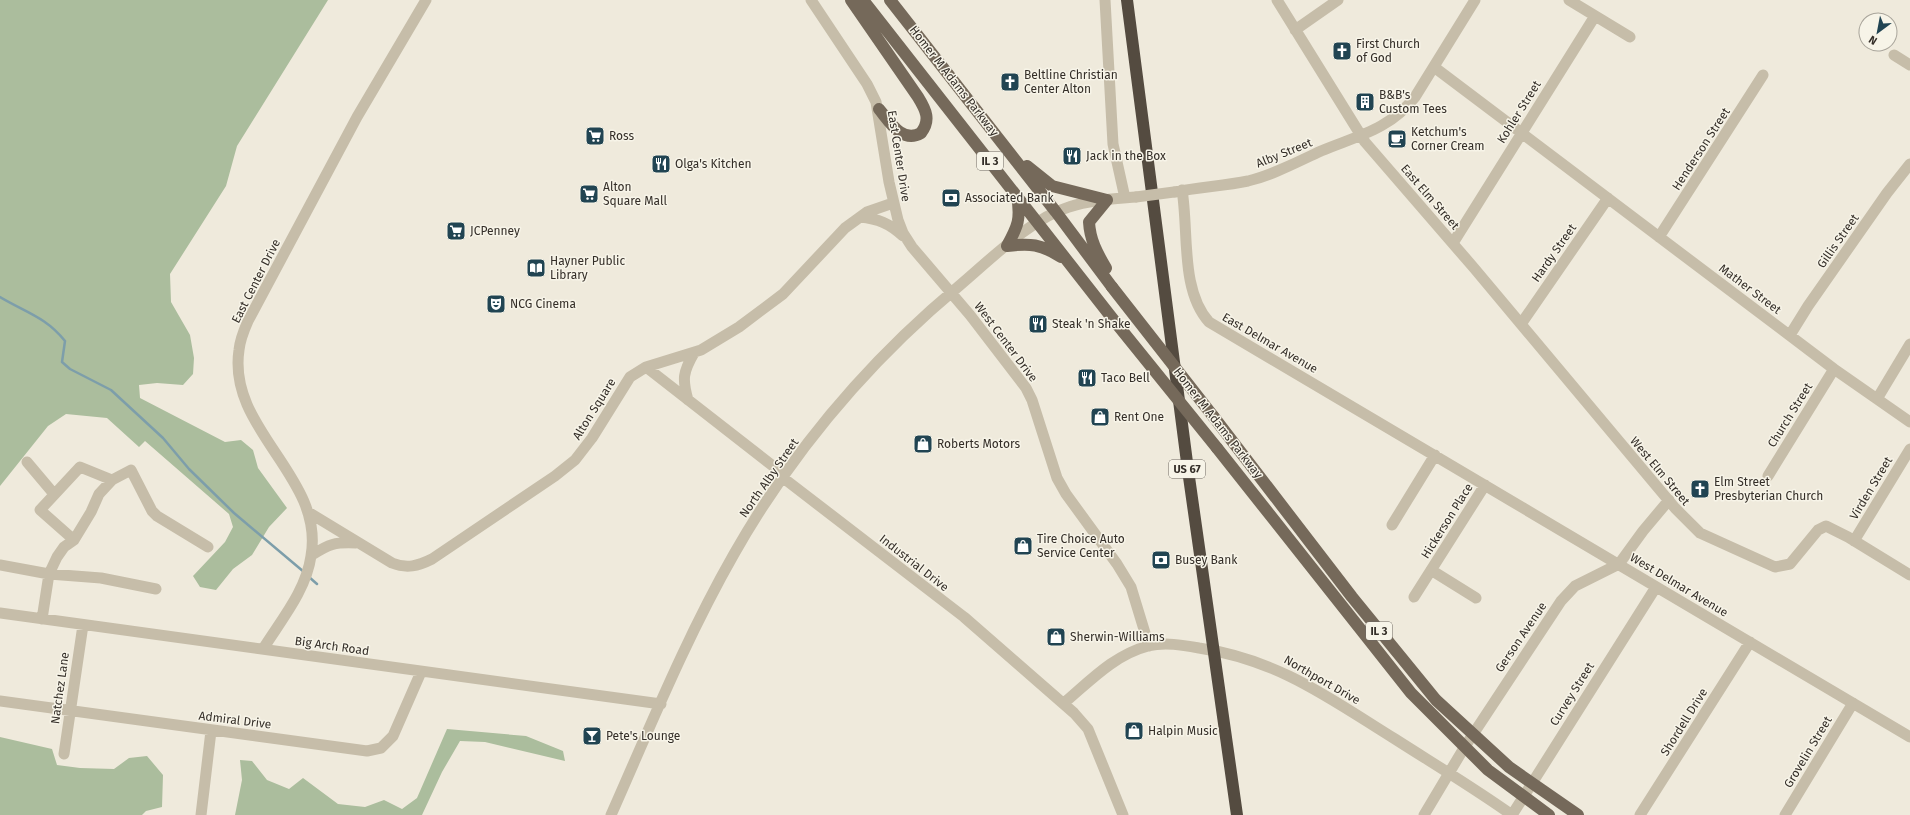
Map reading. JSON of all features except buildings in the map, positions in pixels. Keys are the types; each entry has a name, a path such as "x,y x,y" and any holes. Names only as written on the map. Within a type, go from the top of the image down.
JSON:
{"highway":[{"name":"US 67","path":"1127,0 1188,470 1237,815"}],"main road":[{"path":"851,0 918,96 927,114 927,122 921,133 905,136 898,132 879,109"},
{"name":"Homer M Adams Parkway","path":"863,0 1116,323 1217,448 1411,694 1464,748 1488,770 1549,815"},
{"name":"Homer M Adams Parkway","path":"890,0 1401,658 1436,700 1472,735 1509,767 1578,815"},
{"path":"1008,150 1052,186 1107,200 1089,222 1090,234 1094,248 1133,314"},
{"path":"1007,246 1017,228 1020,212 1016,195"},
{"path":"1007,246 1027,244 1049,250 1070,263"}],"street":[{"name":"East Center Drive","path":"263,649 299,591 312,555 311,526 308,512 295,485 248,408 239,380 239,349 248,321 346,137 426,0"},
{"name":"East Center Drive","path":"811,0 867,84 879,109 893,203 898,220 908,241 951,293"},
{"path":"1105,0 1113,144 1130,198"},
{"name":"East Elm Street","path":"1277,0 1361,137 1521,324"},
{"path":"1295,30 1338,0"},
{"name":"Alby Street","path":"1038,222 1056,212 1081,203 1226,186 1250,180 1361,137 1390,122 1402,112 1415,97 1475,0"},
{"path":"1569,0 1630,37"},
{"name":"Kohler Street","path":"1453,243 1594,16"},
{"path":"1894,55 1910,65"},
{"name":"Mather Street","path":"1434,67 1834,369 1910,422"},
{"name":"Henderson Street","path":"1659,237 1763,75"},
{"name":"Gillis Street","path":"1790,335 1808,306 1910,164"},
{"name":"East Delmar Avenue","path":"1178,191 1190,282 1197,306 1209,322 1435,455"},
{"name":"Hardy Street","path":"1521,324 1608,198"},
{"name":"Alton Square","path":"308,512 392,563 401,566 413,567 432,559 549,480 575,460 592,438 630,377 646,367 694,353 728,334 775,301 844,228 860,217 893,203"},
{"path":"860,217 878,219 887,223 908,241"},
{"name":"North Alby Street","path":"611,815 714,590 738,546 782,477 832,412 902,336 927,312 1038,222"},
{"name":"West Center Drive","path":"951,293 1026,388 1032,400 1057,478 1066,494 1117,564 1131,587 1149,646"},
{"name":"West Elm Street","path":"1521,324 1685,521 1700,533 1775,567 1790,564 1809,538 1822,527 1830,527 1910,575"},
{"path":"1877,400 1910,344"},
{"path":"688,400 684,384 684,374 694,353"},
{"name":"Industrial Drive","path":"646,367 782,473 782,477 964,618 1064,703 1088,729 1123,815"},
{"name":"Church Street","path":"1768,476 1834,369"},
{"name":"Virden Street","path":"1854,541 1910,449"},
{"path":"1392,525 1435,455"},
{"name":"West Delmar Avenue","path":"1435,455 1910,737"},
{"path":"27,462 54,494"},
{"path":"74,540 40,510 80,467 112,480"},
{"path":"42,619 49,574 57,557 64,547 74,540 91,512 99,494 112,480 130,470 152,511 157,516 208,547"},
{"name":"Hickerson Place","path":"1414,596 1485,486"},
{"name":"Gerson Avenue","path":"1424,815 1472,735 1529,647 1566,594 1588,579 1619,564 1643,531 1669,500"},
{"path":"312,555 332,544 357,542"},
{"path":"0,565 49,574 101,578 156,589"},
{"name":"Hickerson Place","path":"1431,570 1476,598"},
{"name":"Curvey Street","path":"1512,815 1656,587"},
{"name":"Big Arch Road","path":"0,613 661,704"},
{"name":"Natchez Lane","path":"64,754 83,625"},
{"name":"Shordell Drive","path":"1640,815 1750,642"},
{"name":"Northport Drive","path":"1064,703 1112,662 1135,650 1149,646 1175,644 1229,652 1284,672 1313,688 1450,773 1512,815"},
{"name":"Admiral Drive","path":"0,701 211,731 367,751 377,750 388,742 393,736 421,672"},
{"name":"Grovelin Street","path":"1785,815 1853,703"},
{"path":"201,815 211,731"}],"green space":[{"path":"0,0 328,0 237,146 226,186 170,274 171,302 190,335 194,358 193,374 183,385 157,383 139,385 140,398 225,442 241,440 253,450 258,468 287,508 269,527 252,555 233,569 216,590 200,587 193,576 225,542 233,527 229,514 145,441 139,447 107,418 66,414 48,426 0,486"},
{"path":"447,729 526,736 563,751 565,761 485,742 460,741 442,772 422,815 235,815 242,780 240,760 252,761 267,780 289,789 303,778 338,804 365,807 384,800 402,809 417,798"},
{"path":"0,737 52,749 57,765 80,768 114,769 129,758 147,756 163,775 162,807 146,811 142,815 0,815"}],"waterway":[{"path":"0,297 43,320 58,333 65,341 62,362 70,369 111,390 163,438 189,469 234,513 304,572"},
{"path":"309,577 317,584"}],"place":[{"name":"First Church of God","path":"1342,51"},
{"name":"Beltline Christian Center Alton","path":"1010,82"},
{"name":"B&B's Custom Tees","path":"1365,102"},
{"name":"Ross","path":"595,136"},
{"name":"Ketchum's Corner Cream","path":"1397,139"},
{"name":"Jack in the Box","path":"1072,156"},
{"name":"Olga's Kitchen","path":"661,164"},
{"name":"Alton Square Mall","path":"589,194"},
{"name":"Associated Bank","path":"951,198"},
{"name":"JCPenney","path":"456,231"},
{"name":"Hayner Public Library","path":"536,268"},
{"name":"NCG Cinema","path":"496,304"},
{"name":"Steak 'n Shake","path":"1038,324"},
{"name":"Taco Bell","path":"1087,378"},
{"name":"Rent One","path":"1100,417"},
{"name":"Roberts Motors","path":"923,444"},
{"name":"Elm Street Presbyterian Church","path":"1700,489"},
{"name":"Tire Choice Auto Service Center","path":"1023,546"},
{"name":"Busey Bank","path":"1161,560"},
{"name":"Sherwin-Williams","path":"1056,637"},
{"name":"Halpin Music","path":"1134,731"},
{"name":"Pete's Lounge","path":"592,736"}]}
